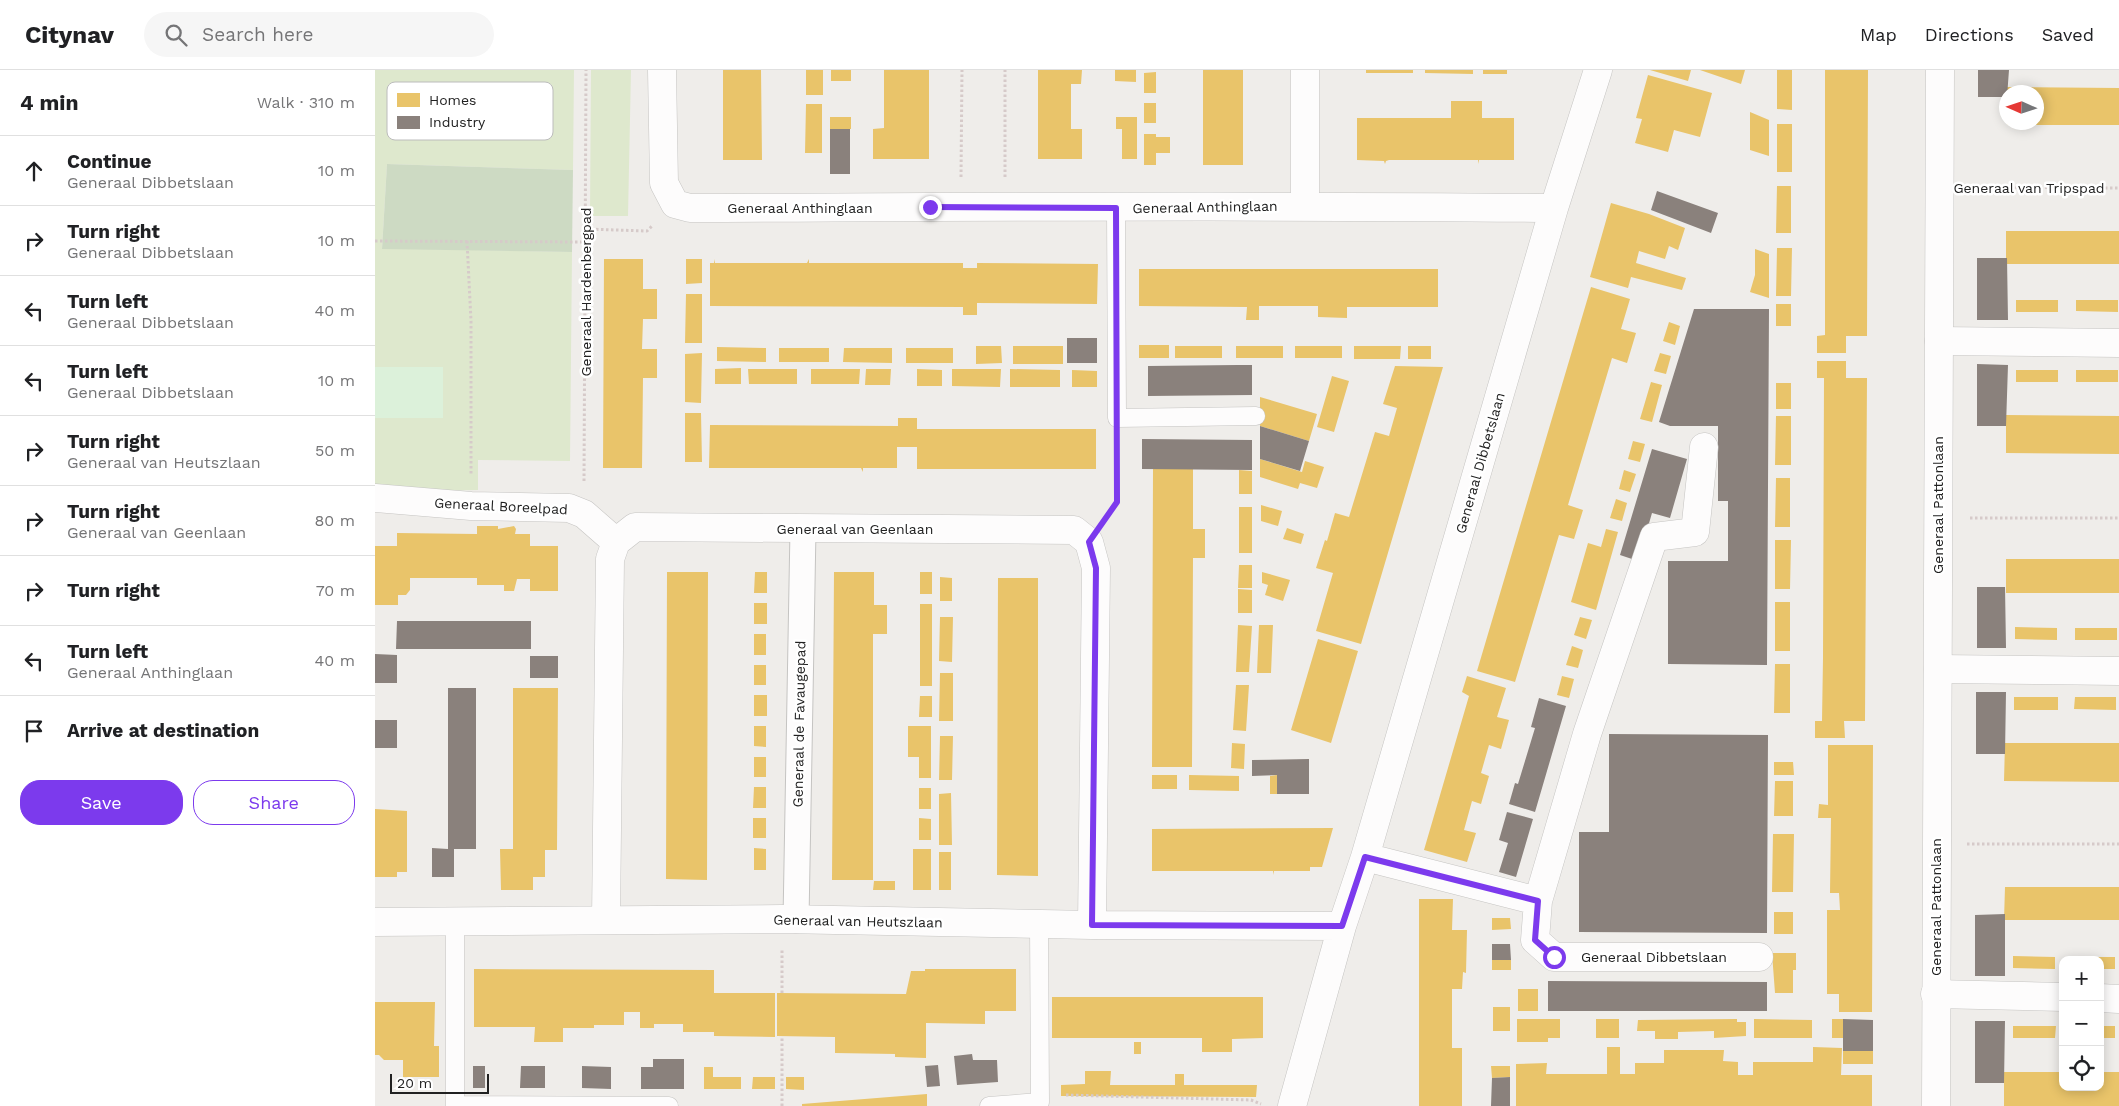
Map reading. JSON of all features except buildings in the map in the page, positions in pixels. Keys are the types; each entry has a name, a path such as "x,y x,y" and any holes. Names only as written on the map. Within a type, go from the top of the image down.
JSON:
{"street":[{"path":"662,70 670,193"},
{"path":"1305,70 1305,206"},
{"name":"Generaal Dibbetslaan","path":"1292,1106 1342,926 1365,857 1554,208 1598,70"},
{"name":"Generaal Pattonlaan","path":"1936,1106 1940,70"},
{"name":"Generaal Anthinglaan","path":"670,193 689,208 1305,206 1554,208"},
{"path":"1939,341 2119,343"},
{"name":"Generaal Dibbetslaan","path":"1704,447 1695,532 1654,537 1587,734 1538,901 1535,940 1554,957 1759,957"},
{"name":"Generaal Boreelpad","path":"375,498 471,506 569,508 584,514 616,542"},
{"name":"Generaal van Geenlaan","path":"616,542 635,527 1074,530 1089,542"},
{"name":"Generaal de Favaugepad","path":"789,919 803,529"},
{"path":"607,920 610,559 616,542"},
{"path":"1089,542 1096,568 1092,925"},
{"path":"1938,669 2119,671"},
{"path":"1365,857 1538,901"},
{"name":"Generaal van Heutszlaan","path":"375,922 789,919 1092,925 1342,926"},
{"name":"Generaal Pattonlaan","path":"1935,994 2059,997"},
{"path":"2104,998 2119,998"}],"lane":[{"path":"1116,208 1117,418 1256,416"},
{"path":"455,921 455,1105 669,1106"},
{"path":"989,1106 1039,1102 1039,924"}],"path":[{"name":"Generaal Hardenbergpad","path":"584,514 587,229 586,70"},
{"path":"961,207 962,70"},
{"path":"1005,70 1005,208"},
{"name":"Generaal van Tripspad","path":"1940,187 2119,188"},
{"path":"587,229 647,231 670,193"},
{"path":"467,240 471,321 471,506"},
{"path":"375,241 586,242"},
{"path":"1089,542 1117,502 1117,418"},
{"path":"1938,517 2119,518"},
{"path":"1936,844 2119,844"},
{"path":"782,993 789,919"},
{"path":"782,1037 782,1106"},
{"path":"1039,1095 1251,1100 1267,1106"}],"green space":[{"path":"375,70 574,70 573,170 387,164 382,248 572,252 570,461 478,460 478,490 422,491 375,488"},
{"path":"591,70 631,70 628,216 590,216"},
{"path":"387,164 573,170 572,252 382,249"},
{"path":"375,367 443,367 443,418 375,418"}],"route":[{"path":"930,207 1116,208 1117,502 1089,542 1096,568 1092,925 1342,926 1365,857 1538,901 1535,940 1554,957"}]}
